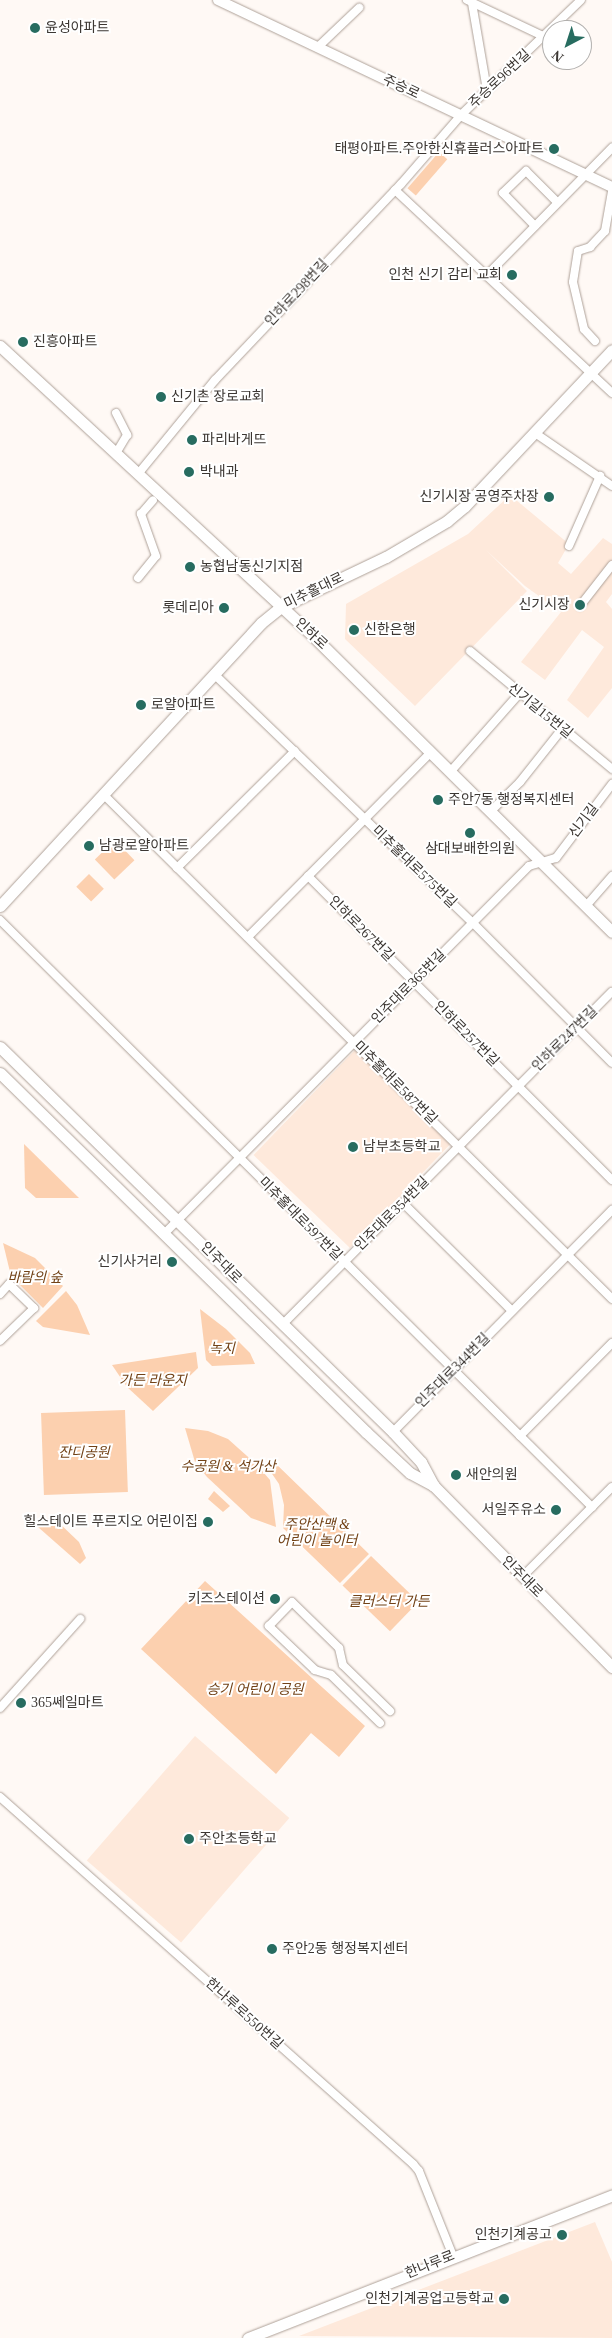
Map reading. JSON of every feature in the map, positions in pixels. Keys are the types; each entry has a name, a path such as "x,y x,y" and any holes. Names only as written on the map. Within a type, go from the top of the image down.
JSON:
{"main road":[{"name":"인하로","path":"0,346 281,607 432,752 612,932"},
{"name":"미추홀대로","path":"0,906 261,623 281,607 386,557 447,521 465,506 612,350"},
{"name":"인주대로","path":"0,1047 393,1432 421,1462 434,1486 522,1578 612,1667"},
{"name":"인주대로","path":"0,1073 392,1457 410,1474 434,1486"},
{"name":"한나루로","path":"248,2338 452,2256 612,2195"}],"street":[{"name":"주승로","path":"218,0 612,187"},
{"name":"주승로96번길","path":"561,20 581,0"},
{"path":"469,1 542,36"},
{"path":"469,1 487,90"},
{"path":"318,47 359,8"},
{"name":"주승로96번길","path":"460,115 542,39"},
{"name":"인하로298번길","path":"138,474 215,380 395,190 460,115"},
{"path":"486,276 584,174 612,148"},
{"path":"535,226 503,193 526,171 557,202"},
{"path":"395,190 612,393"},
{"path":"595,341 584,329 573,282 578,251 590,248 605,231 612,192"},
{"path":"116,413 127,435 116,453"},
{"path":"534,433 600,476 612,486"},
{"path":"569,546 600,476"},
{"path":"138,578 156,556 141,514 153,500"},
{"path":"580,606 612,565"},
{"name":"신기길15번길","path":"470,651 518,694 612,770"},
{"name":"미추홀대로575번길","path":"214,674 473,923 612,1063"},
{"path":"451,772 518,694"},
{"path":"491,811 520,782 562,729"},
{"path":"177,868 295,751"},
{"path":"248,937 432,752"},
{"name":"신기길","path":"556,858 612,784"},
{"name":"미추홀대로587번길","path":"103,794 612,1299"},
{"name":"인주대로365번길","path":"164,1234 529,866 556,858"},
{"name":"인하로267번길","path":"308,876 414,982"},
{"path":"586,906 612,876"},
{"name":"미추홀대로597번길","path":"0,920 592,1507"},
{"name":"인하로257번길","path":"414,982 519,1086"},
{"name":"인하로247번길","path":"459,1147 612,992"},
{"path":"519,1086 612,1180"},
{"name":"인주대로354번길","path":"283,1324 459,1147"},
{"path":"403,1203 512,1311"},
{"name":"인주대로344번길","path":"393,1432 612,1210"},
{"path":"0,1294 9,1284 34,1308 0,1342"},
{"path":"520,1436 612,1343"},
{"path":"522,1578 612,1487"},
{"path":"380,1723 331,1675 315,1670 269,1626 292,1602 339,1648 343,1665 390,1711"},
{"path":"1,1703 80,1619"},
{"name":"한나루로550번길","path":"0,1797 419,2170 452,2256"}],"shaded area":[{"path":"510,495 569,544 558,563 571,574 603,538 612,544 612,594 606,602 612,609 612,688 588,718 567,700 604,647 582,630 545,680 521,662 561,612 525,586 486,550 527,591 415,706 345,639 346,604 468,534"},
{"name":"남부초등학교","path":"355,1050 451,1143 350,1248 254,1155"},
{"name":"주안초등학교","path":"195,1736 289,1818 181,1943 87,1861"},
{"name":"인천기계공업고등학교","path":"595,2222 612,2262 612,2338 299,2336"}],"green space":[{"path":"439,152 447,159 416,195 408,188"},
{"path":"115,840 134,860 114,880 95,859"},
{"path":"89,874 104,889 91,902 76,887"},
{"path":"24,1144 79,1198 36,1198 25,1188"},
{"name":"바람의 숲","path":"3,1243 35,1258 63,1286 43,1308 11,1276"},
{"name":"바람의 숲","path":"66,1291 77,1305 90,1335 43,1327 36,1321"},
{"name":"녹지","path":"200,1309 226,1329 250,1353 255,1364 212,1366 206,1360"},
{"name":"가든 라운지","path":"196,1352 198,1368 153,1411 127,1387 112,1365"},
{"name":"잔디공원","path":"125,1410 128,1492 44,1495 41,1413"},
{"name":"수공원 & 석가산","path":"185,1428 208,1431 228,1439 257,1465 270,1480 276,1527 251,1518 207,1477 195,1462"},
{"name":"주안산맥 & 어린이 놀이터","path":"274,1462 369,1554 340,1583 283,1528 284,1505 279,1484 268,1468"},
{"path":"214,1491 230,1506 223,1512 208,1499"},
{"path":"47,1518 58,1522 79,1542 86,1558 80,1564 38,1527"},
{"name":"클러스터 가든","path":"371,1556 418,1602 390,1631 343,1585"},
{"name":"승기 어린이 공원","path":"205,1581 365,1726 339,1757 311,1733 276,1774 141,1649"}],"place":[{"name":"윤성아파트","path":"35,28"},
{"name":"태평아파트.주안한신휴플러스아파트","path":"554,149"},
{"name":"인천 신기 감리 교회","path":"512,275"},
{"name":"진흥아파트","path":"23,342"},
{"name":"신기촌 장로교회","path":"161,397"},
{"name":"파리바게뜨","path":"192,440"},
{"name":"박내과","path":"189,472"},
{"name":"신기시장 공영주차장","path":"549,497"},
{"name":"농협남동신기지점","path":"190,567"},
{"name":"신기시장","path":"580,605"},
{"name":"롯데리아","path":"224,608"},
{"name":"신한은행","path":"354,630"},
{"name":"로얄아파트","path":"141,705"},
{"name":"주안7동 행정복지센터","path":"438,800"},
{"name":"삼대보배한의원","path":"470,833"},
{"name":"남광로얄아파트","path":"89,846"},
{"name":"남부초등학교","path":"353,1147"},
{"name":"신기사거리","path":"172,1262"},
{"name":"새안의원","path":"456,1475"},
{"name":"서일주유소","path":"556,1510"},
{"name":"힐스테이트 푸르지오 어린이집","path":"208,1522"},
{"name":"키즈스테이션","path":"275,1599"},
{"name":"365쎄일마트","path":"21,1703"},
{"name":"주안초등학교","path":"189,1839"},
{"name":"주안2동 행정복지센터","path":"272,1949"},
{"name":"인천기계공고","path":"562,2235"},
{"name":"인천기계공업고등학교","path":"504,2299"}]}
